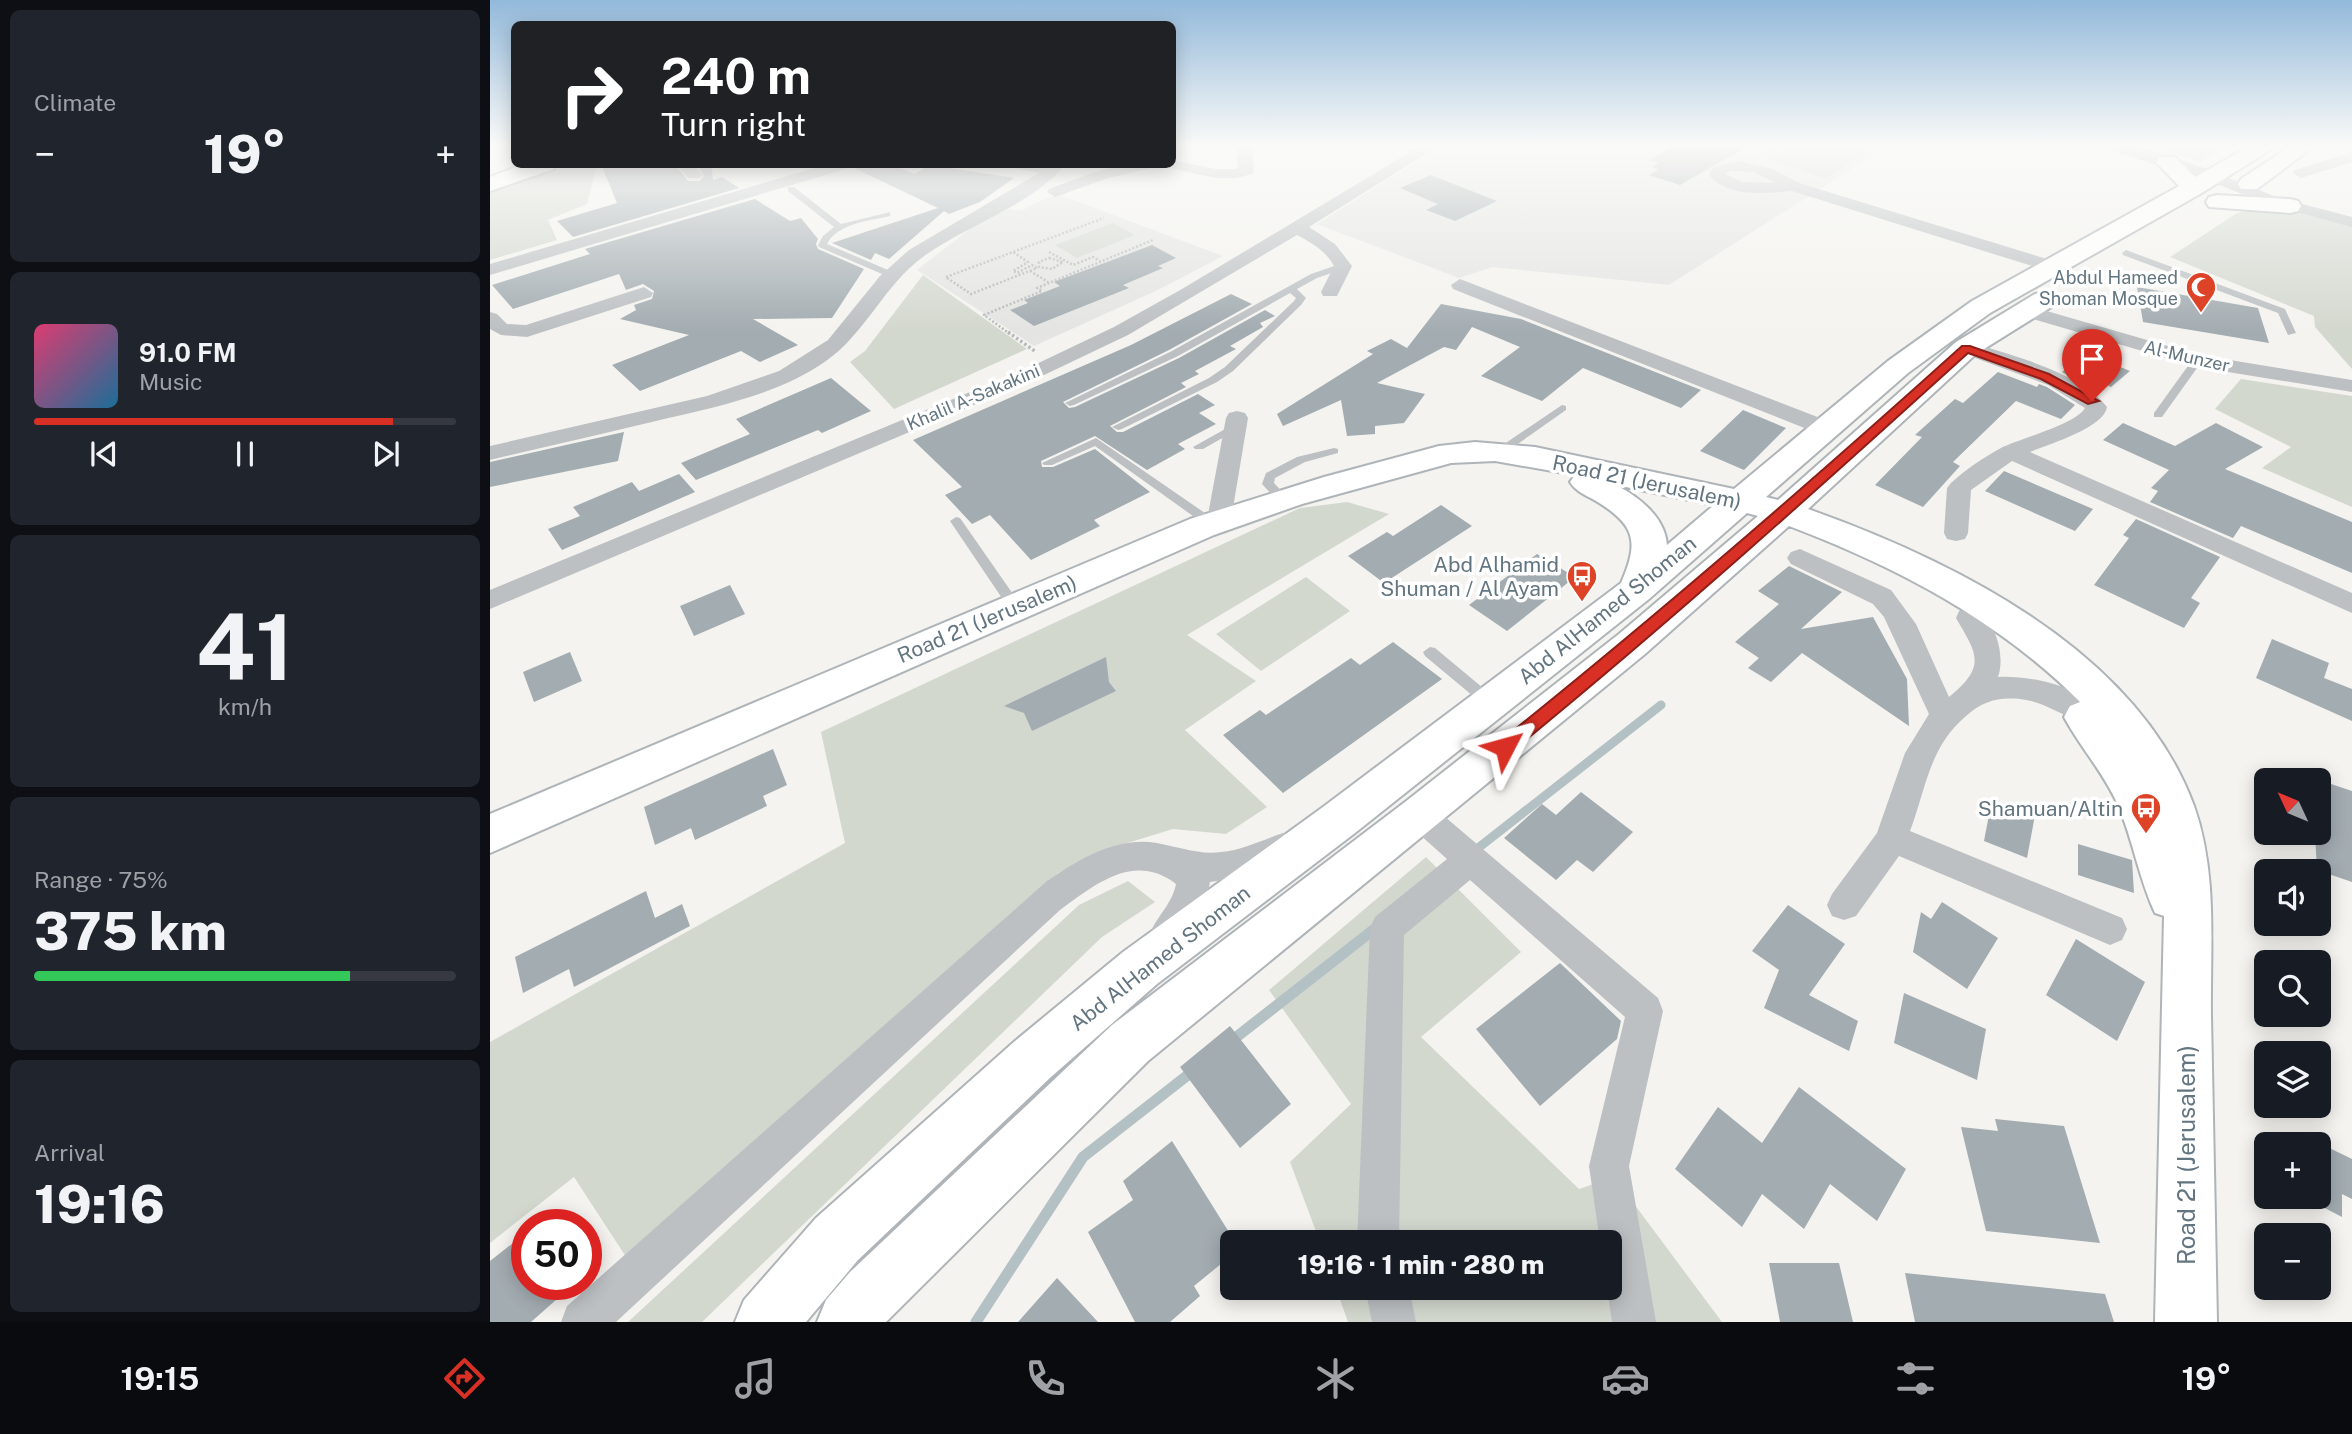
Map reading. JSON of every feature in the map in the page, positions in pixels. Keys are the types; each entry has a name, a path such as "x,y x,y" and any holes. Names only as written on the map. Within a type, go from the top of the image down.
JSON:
{"main road":[{"name":"Abd AlHamed Shoman","path":"848,1322 871,1293 1130,1043 1632,645 1764,510 1825,428 1937,337 1982,307 2164,207"},
{"name":"Abd AlHamed Shoman","path":"766,1322 837,1240 1033,1059 1140,968 1339,820 1636,590 1764,510 1966,348 2126,253 2180,207"},
{"name":"Road 21 (Jerusalem)","path":"490,834 1215,522 1282,498 1455,453 1498,453 1559,463 1764,510 1860,542 1948,582 2000,614 2067,666 2131,736 2170,802 2183,846 2189,905 2186,988 2186,1322"},
{"name":"Road 21 (Jerusalem)","path":"1498,453 1586,482 1764,510 1799,541 1900,582 1969,618 2040,673 2076,708 2122,771 2148,826 2168,884 2186,988"},
{"path":"1586,482 1620,502 1635,514 1648,531 1650,553 1636,590"}],"street":[{"path":"490,270 703,207"},
{"path":"490,453 713,401 779,378 815,359 835,344 892,275 913,256 996,207"},
{"name":"Khalil A-Sakakini","path":"490,600 1052,363 1121,331 1189,293 1329,207"},
{"path":"1859,207 2053,267"},
{"path":"2293,207 2352,222"},
{"path":"1295,227 1327,246 1339,257 1343,266 1330,292"},
{"path":"1460,285 1825,428"},
{"path":"490,318 501,329 527,331 644,293"},
{"name":"Al-Munzer","path":"2026,311 2197,361 2352,386"},
{"path":"1956,533 1959,488 1977,471 2010,452 2089,418 2095,413 2096,407 2085,396 2067,386 1966,348"},
{"path":"1215,522 1236,422"},
{"path":"2010,452 2352,604"},
{"path":"1800,558 1882,597 1890,605 1913,645 1933,697 1956,707"},
{"path":"1844,905 1877,864 1891,838 1923,745 1935,727 1982,683 1989,662 1981,631 1969,618"},
{"path":"1956,707 1988,689 2013,687 2047,693 2076,708"},
{"path":"1420,815 1646,1011 1609,1166 1634,1322"},
{"path":"583,1322 1048,899 1089,870 1115,861 1145,856 1201,867 1237,865 1258,859 1339,820"},
{"path":"1891,838 2110,929"},
{"path":"1378,1230 1387,928 1471,859"},
{"path":"1140,968 1189,905 1194,878 1171,861"},
{"path":"1389,1300 1394,1322"}],"lane":[{"path":"814,207 841,228"},
{"path":"887,214 824,236 822,245 892,275"},
{"path":"2126,253 2282,311 2291,333"},
{"path":"1070,403 1174,354 1327,270 1343,266"},
{"path":"1118,427 1213,380 1229,369 1298,303 1301,298 1291,289"},
{"path":"2158,415 2197,361"},
{"path":"1498,453 1562,408"},
{"path":"1199,447 1236,422"},
{"path":"1048,463 1096,442 1215,522"},
{"path":"1282,498 1268,484 1270,476 1301,459 1334,452"},
{"path":"956,522 1014,607"},
{"path":"1430,652 1490,702"}],"path":[{"path":"1062,260 1062,264 1057,268 1038,268 971,294 946,278 1104,218"},
{"path":"1052,363 984,315 1042,291 1037,288 1153,240"},
{"path":"1012,252 1028,262 1013,271 1017,273 1032,265 1038,268"},
{"path":"1049,252 1073,265 1093,257 1101,262"},
{"path":"1038,268 1039,262 1044,260 1062,260"},
{"path":"1030,271 1049,283"}],"shaded area":[{"path":"490,207 580,207 548,220 557,240 490,260"},
{"path":"1029,207 1091,207 1223,256 1158,290 1034,346 917,270 971,228 1008,209 1021,211"},
{"path":"1345,207 1792,207 1669,285 1492,267 1459,278 1317,224"},
{"path":"2258,209 2298,212 2352,226 2352,369 2315,327 2314,316 2170,257 2237,213"},
{"path":"1113,223 1135,235 1077,258 1055,245"},
{"path":"923,275 1027,349 894,409 850,362 865,351"},
{"path":"2241,379 2352,396 2352,507 2262,468 2291,447 2215,409"},
{"path":"1347,502 1389,514 1187,635 1256,681 1185,730 1267,807 1226,834 1173,829 1124,844 1058,873 630,1263 602,1220 602,1209 595,1209 574,1177 533,1209 511,1209 511,1226 490,1243 490,1042 845,843 821,732 1300,508"},
{"path":"1306,577 1350,611 1261,671 1216,634"},
{"path":"1426,857 1521,952 1421,1037 1579,1189 1614,1177 1722,1322 1348,1322 1340,1300 1622,1300 1622,1230 1316,1230 1290,1162 1351,1104 1269,990"},
{"path":"1128,881 1155,902 1102,937 702,1322 628,1322 1079,905"}],"building":[{"path":"605,207 676,207 573,237 557,221"},
{"path":"729,207 767,207 790,221 801,218 818,239 818,249 864,269 832,318 753,319 798,345 760,362 741,351 640,391 612,365 689,335 620,319 636,310 634,305 652,299 654,291 643,284 626,290 619,274 513,309 492,285 590,254 585,249"},
{"path":"935,207 968,207 949,214 944,211 889,259 875,253 871,260 832,243 938,208"},
{"path":"1433,207 1485,207 1455,221 1426,210"},
{"path":"1152,245 1176,258 1158,266 1163,268 1123,285 1129,288 1034,326 1010,310 1028,303 1024,300 1060,286 1054,282"},
{"name":"Abdul Hameed Shoman Mosque","path":"2137,287 2258,308 2269,343 2143,322"},
{"path":"1231,294 1252,304 1169,350 1063,402 1069,408 1075,407 1179,358 1265,310 1275,316 1260,323 1263,327 1230,346 1236,349 1195,371 1199,374 1181,383 1186,387 1110,426 1117,432 1123,432 1198,394 1215,405 1199,413 1216,424 1178,444 1185,449 1147,470 1095,436 1041,461 1042,467 1053,467 1095,449 1150,492 1094,520 1100,526 1031,560 990,515 972,524 945,495 962,487 913,440 1131,345"},
{"path":"1441,304 1521,319 1701,390 1681,408 1583,368 1542,401 1481,376 1520,347 1472,327 1456,350 1444,347 1377,383 1425,394 1404,423 1375,426 1375,434 1347,436 1341,400 1283,426 1277,414 1373,354 1367,351 1391,339 1407,348"},
{"path":"2087,353 2130,371 2111,387 2098,381 2091,388 2062,372"},
{"path":"1998,372 2037,387 2039,384 2047,387 2075,405 2061,419 2016,401 1953,462 1960,466 1923,507 1875,485 1922,437 1915,435 1955,399 1963,403"},
{"path":"831,378 871,411 822,433 818,430 696,480 681,463 750,434 736,419"},
{"path":"1743,410 1786,428 1744,470 1700,451"},
{"path":"2123,423 2175,446 2216,423 2263,447 2225,469 2352,522 2352,573 2241,526 2233,538 2150,502 2158,491 2151,488 2169,470 2103,440"},
{"path":"624,432 618,461 490,487 490,462"},
{"path":"2004,471 2093,509 2075,531 1985,491"},
{"path":"679,474 695,492 562,550 548,529 580,516 573,507 632,482 639,491"},
{"path":"1441,505 1472,526 1384,583 1348,556 1387,532 1393,536"},
{"path":"2136,519 2220,557 2191,598 2200,603 2184,628 2094,585 2129,538 2123,535"},
{"path":"1537,554 1575,577 1507,631 1469,605"},
{"path":"1789,566 1842,592 1801,629 1873,617 1907,679 1909,726 1802,653 1771,682 1748,668 1759,658 1735,642 1779,604 1758,591"},
{"path":"730,585 745,614 694,636 680,606"},
{"path":"2272,639 2329,663 2324,678 2352,689 2352,721 2256,678"},
{"path":"1393,642 1442,679 1283,793 1223,735 1260,710 1266,715 1351,658 1360,665"},
{"path":"570,652 582,681 534,702 523,672"},
{"path":"1106,657 1109,682 1116,691 1032,731 1024,713 1004,706"},
{"path":"773,749 787,785 763,796 767,806 695,840 691,828 655,845 644,807"},
{"path":"2331,784 2352,791 2352,882 2331,875 2331,859 2316,859 2316,845 2331,845"},
{"path":"1581,792 1633,832 1593,872 1577,860 1556,880 1504,838 1542,804 1556,815"},
{"path":"1992,799 2035,815 2027,858 1984,841"},
{"path":"2078,844 2132,860 2134,893 2078,875"},
{"path":"646,891 655,918 682,904 690,926 574,987 569,969 523,993 515,957"},
{"path":"1942,902 1998,938 1967,989 1913,952 1921,912 1931,919"},
{"path":"1788,905 1845,944 1809,995 1858,1021 1849,1051 1764,1008 1779,970 1752,951"},
{"path":"2076,939 2145,982 2117,1041 2046,995"},
{"path":"1560,963 1621,1021 1617,1039 1540,1106 1476,1029"},
{"path":"1904,993 1986,1029 1977,1080 1894,1043"},
{"path":"1230,1026 1291,1104 1240,1148 1180,1067"},
{"path":"1799,1087 1906,1169 1877,1221 1830,1184 1804,1229 1762,1194 1742,1227 1675,1169 1718,1107 1762,1143"},
{"path":"1995,1119 2064,1126 2100,1243 1986,1231 1961,1127 1998,1131"},
{"path":"1172,1141 1228,1230 1220,1230 1220,1265 1194,1286 1200,1296 1170,1322 1135,1322 1088,1232 1133,1200 1123,1181"},
{"path":"2331,1149 2352,1159 2352,1199 2342,1194 2342,1217 2327,1209 2331,1209"},
{"path":"511,1245 511,1300 556,1300 531,1322 490,1322 490,1261"},
{"path":"1769,1263 1839,1263 1853,1322 1780,1322"},
{"path":"1905,1273 2105,1294 2114,1322 1915,1322"},
{"path":"1057,1278 1098,1322 1018,1322"}],"waterway":[{"path":"1473,852 1661,705"},
{"path":"1230,1042 1377,927"},
{"path":"976,1322 1083,1157 1193,1071"}],"place":[{"name":"Abdul Hameed Shoman Mosque","path":"2201,314"},
{"name":"Abd Alhamid Shuman / Al Ayam","path":"1582,603"},
{"name":"Shamuan/Altin","path":"2146,835"}],"route":[{"path":"1505,747 1632,645 1811,489 1966,348 2045,376 2092,401"}]}
